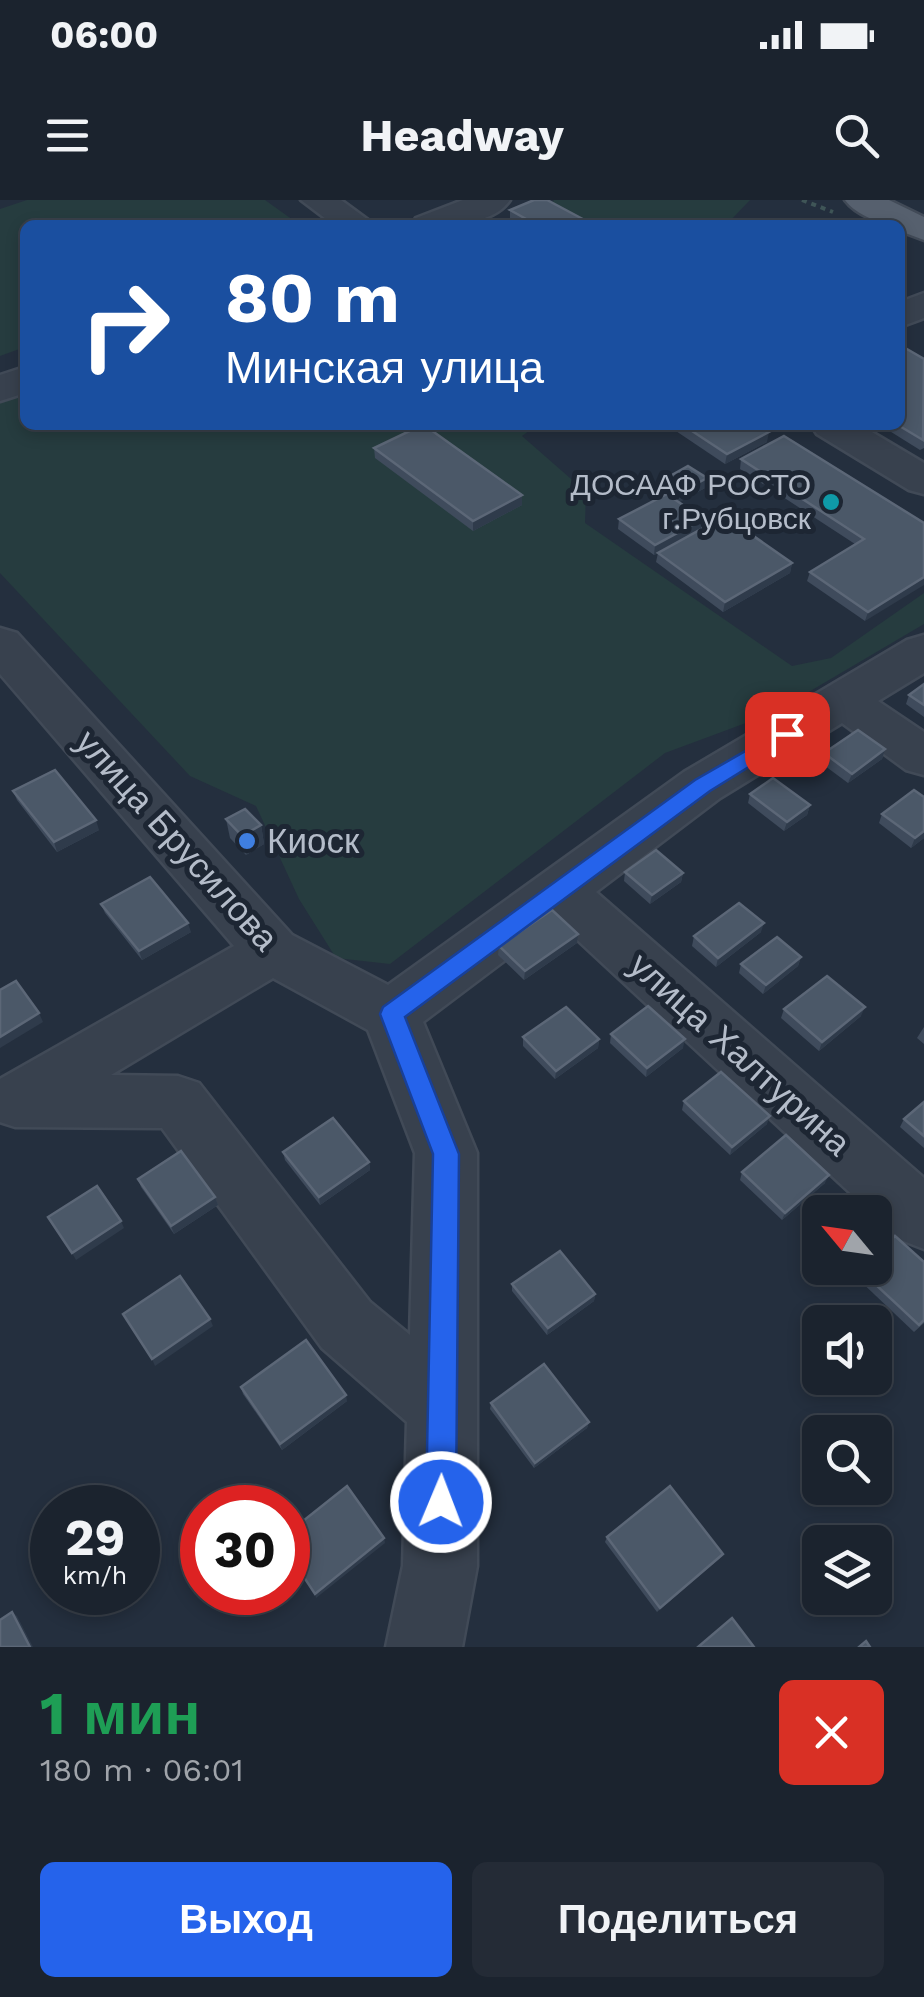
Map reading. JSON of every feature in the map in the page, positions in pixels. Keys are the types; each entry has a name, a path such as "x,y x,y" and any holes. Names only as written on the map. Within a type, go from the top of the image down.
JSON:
{"main road":[{"path":"862,200 903,220"}],"street":[{"path":"318,200 350,220"},
{"path":"441,220 493,200"},
{"path":"839,430 924,480"},
{"name":"улица Брусилова","path":"0,644 272,951 392,1014"},
{"path":"424,1647 440,1566 446,1154 392,1014 702,785 924,651"},
{"path":"843,700 924,758"},
{"name":"улица Халтурина","path":"557,890 924,1219"},
{"path":"7,1106 272,951"},
{"path":"7,1106 178,1102 346,1325 442,1406"}],"green space":[{"path":"27,200 265,200 293,220 20,220 20,349 0,356 0,209"},
{"path":"554,200 750,200 731,220 569,220 548,207"},
{"path":"20,391 20,430 530,430 522,436 586,492 585,523 792,666 831,658 924,593 924,624 773,713 665,753 390,964 336,958 299,899 256,806 190,776 0,573 0,399"}],"building":[{"path":"534,200 547,200 585,220 528,220 510,210"},
{"path":"905,348 924,359 923,440 905,429"},
{"path":"412,430 431,430 522,495 473,521 374,448"},
{"path":"691,430 769,432 727,454"},
{"name":"ДОСААФ РОСТО г.Рубцовск","path":"784,436 924,523 924,577 868,612 810,572 864,539 741,459"},
{"path":"688,466 707,478 672,497 654,485"},
{"path":"667,494 703,519 655,545 619,519"},
{"path":"725,516 792,563 725,602 658,553"},
{"path":"924,684 924,705 909,695"},
{"path":"858,730 885,749 852,774 824,753"},
{"path":"55,770 96,820 54,842 13,791"},
{"path":"773,778 810,805 787,822 750,794"},
{"path":"914,790 924,797 924,831 915,838 882,814"},
{"path":"245,809 261,825 242,836 226,819"},
{"path":"656,850 683,873 652,895 625,872"},
{"path":"150,877 188,923 139,951 101,904"},
{"path":"739,903 764,923 718,958 694,936"},
{"path":"552,910 578,934 525,971 499,946"},
{"path":"777,937 801,957 766,985 741,964"},
{"path":"827,976 865,1007 822,1042 784,1009"},
{"path":"16,981 39,1013 0,1037 0,990"},
{"path":"648,1006 685,1039 647,1068 611,1034"},
{"path":"566,1007 599,1039 556,1071 523,1037"},
{"path":"721,1072 770,1116 732,1147 684,1101"},
{"path":"924,1102 924,1136 904,1119"},
{"path":"333,1118 369,1162 319,1197 283,1152"},
{"path":"786,1135 829,1175 785,1213 742,1172"},
{"path":"181,1151 215,1197 171,1226 138,1179"},
{"path":"97,1186 121,1221 72,1253 48,1217"},
{"path":"895,1236 924,1262 924,1320 919,1325 876,1285 892,1285"},
{"path":"560,1251 595,1294 548,1328 512,1284"},
{"path":"180,1276 210,1319 152,1359 123,1314"},
{"path":"306,1340 346,1395 280,1444 241,1387"},
{"path":"544,1364 589,1422 535,1463 491,1403"},
{"path":"347,1486 384,1538 315,1594 310,1586 310,1515"},
{"path":"670,1486 723,1554 660,1608 607,1537"},
{"path":"12,1612 30,1647 0,1647 0,1620"},
{"path":"732,1618 754,1647 698,1647"}],"place":[{"name":"ДОСААФ РОСТО г.Рубцовск","path":"831,502"},
{"name":"Киоск","path":"247,841"}],"route":[{"path":"441,1502 446,1154 392,1014 702,785 787,734"}]}
